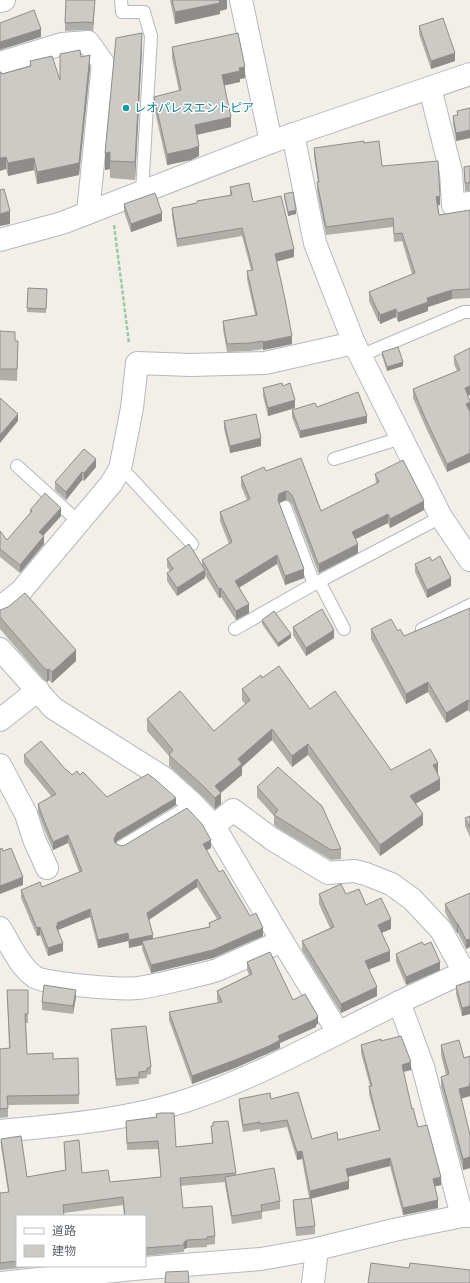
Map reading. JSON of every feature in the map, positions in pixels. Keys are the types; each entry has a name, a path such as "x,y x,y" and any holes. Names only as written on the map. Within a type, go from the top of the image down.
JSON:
{"street":[{"path":"0,2 4,0"},
{"path":"241,0 271,142"},
{"path":"0,63 62,44 88,42 103,63 88,213"},
{"path":"0,240 62,223 271,142 470,74"},
{"path":"430,88 451,172 453,205 470,203"},
{"path":"293,134 315,243 357,349 441,517 470,560"},
{"path":"0,608 21,591 110,484 120,469 132,408 137,363 190,365 265,363 357,349"},
{"path":"0,649 53,708 159,774 193,804 214,826 338,1032"},
{"path":"0,720 38,690"},
{"path":"0,765 26,814 34,839 47,868"},
{"path":"0,1131 98,1121 137,1114 182,1102 280,1062 398,1002 467,971 441,930 412,900 391,884 354,871 328,873 272,839 233,810 214,826"},
{"path":"0,928 28,971 37,979 67,984 137,989 217,970 282,941"},
{"path":"0,1283 132,1276 261,1259 317,1249 394,1230 466,1216 423,1067 398,1002"},
{"path":"313,1283 317,1249"}],"lane":[{"path":"121,0 122,12 144,12 151,36 142,192"},
{"path":"357,349 464,312 470,312"},
{"path":"334,459 401,438"},
{"path":"17,466 79,522"},
{"path":"120,469 131,478 192,544"},
{"path":"285,507 316,583 344,629"},
{"path":"235,629 316,583 441,517"},
{"path":"422,629 470,605"},
{"path":"121,847 193,804"}],"path":[{"path":"111,204 131,357 137,363"}],"building":[{"path":"66,0 95,0 93,23 65,23"},
{"path":"172,0 219,0 220,3 175,12"},
{"path":"34,10 41,29 0,42 0,23"},
{"path":"443,18 455,53 431,61 419,26"},
{"name":"レオパレスエントピア","path":"142,33 135,162 110,161 110,152 105,153 116,38"},
{"path":"238,33 245,67 239,68 240,71 222,75 231,117 195,125 199,146 167,154 154,97 181,90 172,47"},
{"path":"80,50 81,57 90,55 79,163 37,172 34,158 8,163 6,157 0,158 0,72 2,74 31,66 30,61 52,56 60,80 60,54"},
{"path":"470,108 470,130 456,133 453,116 458,115 457,111"},
{"path":"364,141 364,143 379,141 382,166 438,161 440,196 436,197 439,215 470,210 470,289 452,290 427,298 428,302 398,313 396,309 380,315 369,292 415,273 402,233 394,234 393,218 326,227 317,182 319,182 314,148"},
{"path":"470,166 470,183 465,183 464,167"},
{"path":"249,183 253,202 281,196 294,249 275,254 292,336 263,342 227,344 223,321 257,315 247,271 253,270 242,228 177,239 172,208 197,203 197,201 232,195 230,187"},
{"path":"4,189 10,211 0,214 0,190"},
{"path":"293,192 296,210 288,212 284,194"},
{"path":"155,193 162,213 131,224 124,204"},
{"path":"28,288 47,289 46,309 27,308"},
{"path":"0,331 15,332 15,341 18,341 17,369 0,369"},
{"path":"398,347 403,362 387,367 382,352"},
{"path":"470,348 470,386 465,388 470,401 466,404 470,412 470,453 447,464 413,389 460,370 454,356"},
{"path":"282,383 283,386 290,383 295,400 268,408 263,388"},
{"path":"358,392 367,416 300,431 292,410 315,403 317,407"},
{"path":"0,398 18,414 0,435"},
{"path":"256,414 261,438 230,446 224,421"},
{"path":"84,449 96,459 84,473 82,472 66,492 55,482"},
{"path":"301,458 321,511 379,482 375,474 403,460 424,501 390,519 388,514 352,532 358,544 319,564 292,495 286,491 279,494 278,500 304,569 285,576 277,555 235,581 249,604 236,611 221,588 219,589 202,560 232,542 220,512 250,499 241,477 264,467 266,471"},
{"path":"45,493 61,508 39,532 44,536 20,565 0,549 0,531 7,540 32,511 30,510"},
{"path":"189,544 205,570 177,588 167,573 173,569 167,559"},
{"path":"440,556 451,578 427,590 415,564 430,557 432,561"},
{"path":"25,593 76,650 52,672 49,669 47,670 44,668 0,617 0,610 8,607"},
{"path":"470,608 470,703 468,700 446,713 428,682 406,694 371,629 391,619 398,631 400,629 404,636"},
{"path":"322,609 334,630 306,648 293,627"},
{"path":"274,611 291,634 278,643 262,620"},
{"path":"279,666 310,709 335,691 391,770 430,749 438,763 433,765 440,779 410,796 423,814 380,845 308,744 292,756 272,729 238,759 242,764 215,786 221,793 215,798 169,755 173,750 147,719 180,691 214,731 250,700 242,689 261,675 262,678"},
{"path":"41,741 66,770 72,775 77,771 80,775 83,772 107,797 148,774 156,780 176,798 117,833 114,839 115,843 121,846 125,845 187,808 202,824 211,840 203,844 219,872 223,870 250,916 256,913 263,928 213,950 151,965 142,941 210,927 209,923 221,918 197,879 147,913 153,935 129,940 128,933 98,940 90,909 57,923 58,925 56,926 63,943 48,948 40,927 37,928 21,890 40,882 42,887 82,871 68,835 53,842 38,804 56,794 24,755"},
{"path":"278,767 322,806 341,849 331,850 274,815 278,810 257,787"},
{"path":"470,816 470,828 465,818"},
{"path":"2,848 3,851 11,848 23,877 0,886 0,849"},
{"path":"341,884 346,894 359,889 366,905 381,898 391,919 378,925 390,951 365,961 377,987 341,1004 302,941 334,927 319,894"},
{"path":"470,893 470,939 466,940 445,904"},
{"path":"422,942 424,945 431,942 440,962 406,977 396,954"},
{"path":"270,952 293,1000 305,994 318,1016 316,1019 278,1036 280,1040 269,1046 192,1076 169,1012 222,1002 217,991 252,974 247,962"},
{"path":"470,981 470,1006 462,1008 456,986"},
{"path":"44,985 76,990 73,1006 42,1002"},
{"path":"7,990 28,990 28,1014 25,1014 27,1054 53,1053 53,1059 78,1058 79,1095 7,1096 8,1108 0,1109 0,1049 10,1048"},
{"path":"146,1026 151,1067 147,1068 147,1071 139,1072 139,1077 116,1079 111,1029"},
{"path":"401,1036 411,1062 402,1065 412,1109 413,1108 418,1127 427,1125 441,1177 433,1179 438,1200 403,1208 390,1158 346,1169 349,1181 310,1191 302,1151 297,1152 287,1120 243,1125 239,1099 270,1093 271,1099 298,1092 312,1139 337,1132 338,1140 380,1130 369,1086 372,1086 361,1045 381,1039 381,1041"},
{"path":"459,1040 464,1058 470,1056 470,1086 459,1089 470,1135 470,1157 463,1159 441,1077 449,1074 441,1045"},
{"path":"174,1113 176,1147 213,1143 211,1126 213,1126 213,1122 228,1121 236,1173 180,1178 183,1208 212,1206 215,1236 207,1237 207,1239 187,1240 184,1242 184,1245 146,1248 146,1215 125,1215 123,1197 63,1205 64,1215 16,1215 16,1261 0,1263 0,1193 9,1192 1,1139 21,1136 27,1177 66,1170 64,1142 79,1140 82,1173 108,1170 110,1182 161,1177 158,1141 127,1143 126,1121 157,1117 156,1114"},
{"path":"274,1168 280,1201 261,1205 262,1211 232,1216 225,1177"},
{"path":"311,1198 315,1226 296,1228 293,1200"},
{"path":"371,1263 409,1268 410,1263 470,1270 470,1283 368,1283"},
{"path":"188,1271 189,1283 165,1283 166,1272"}],"place":[{"name":"レオパレスエントピア","path":"126,108"}]}
